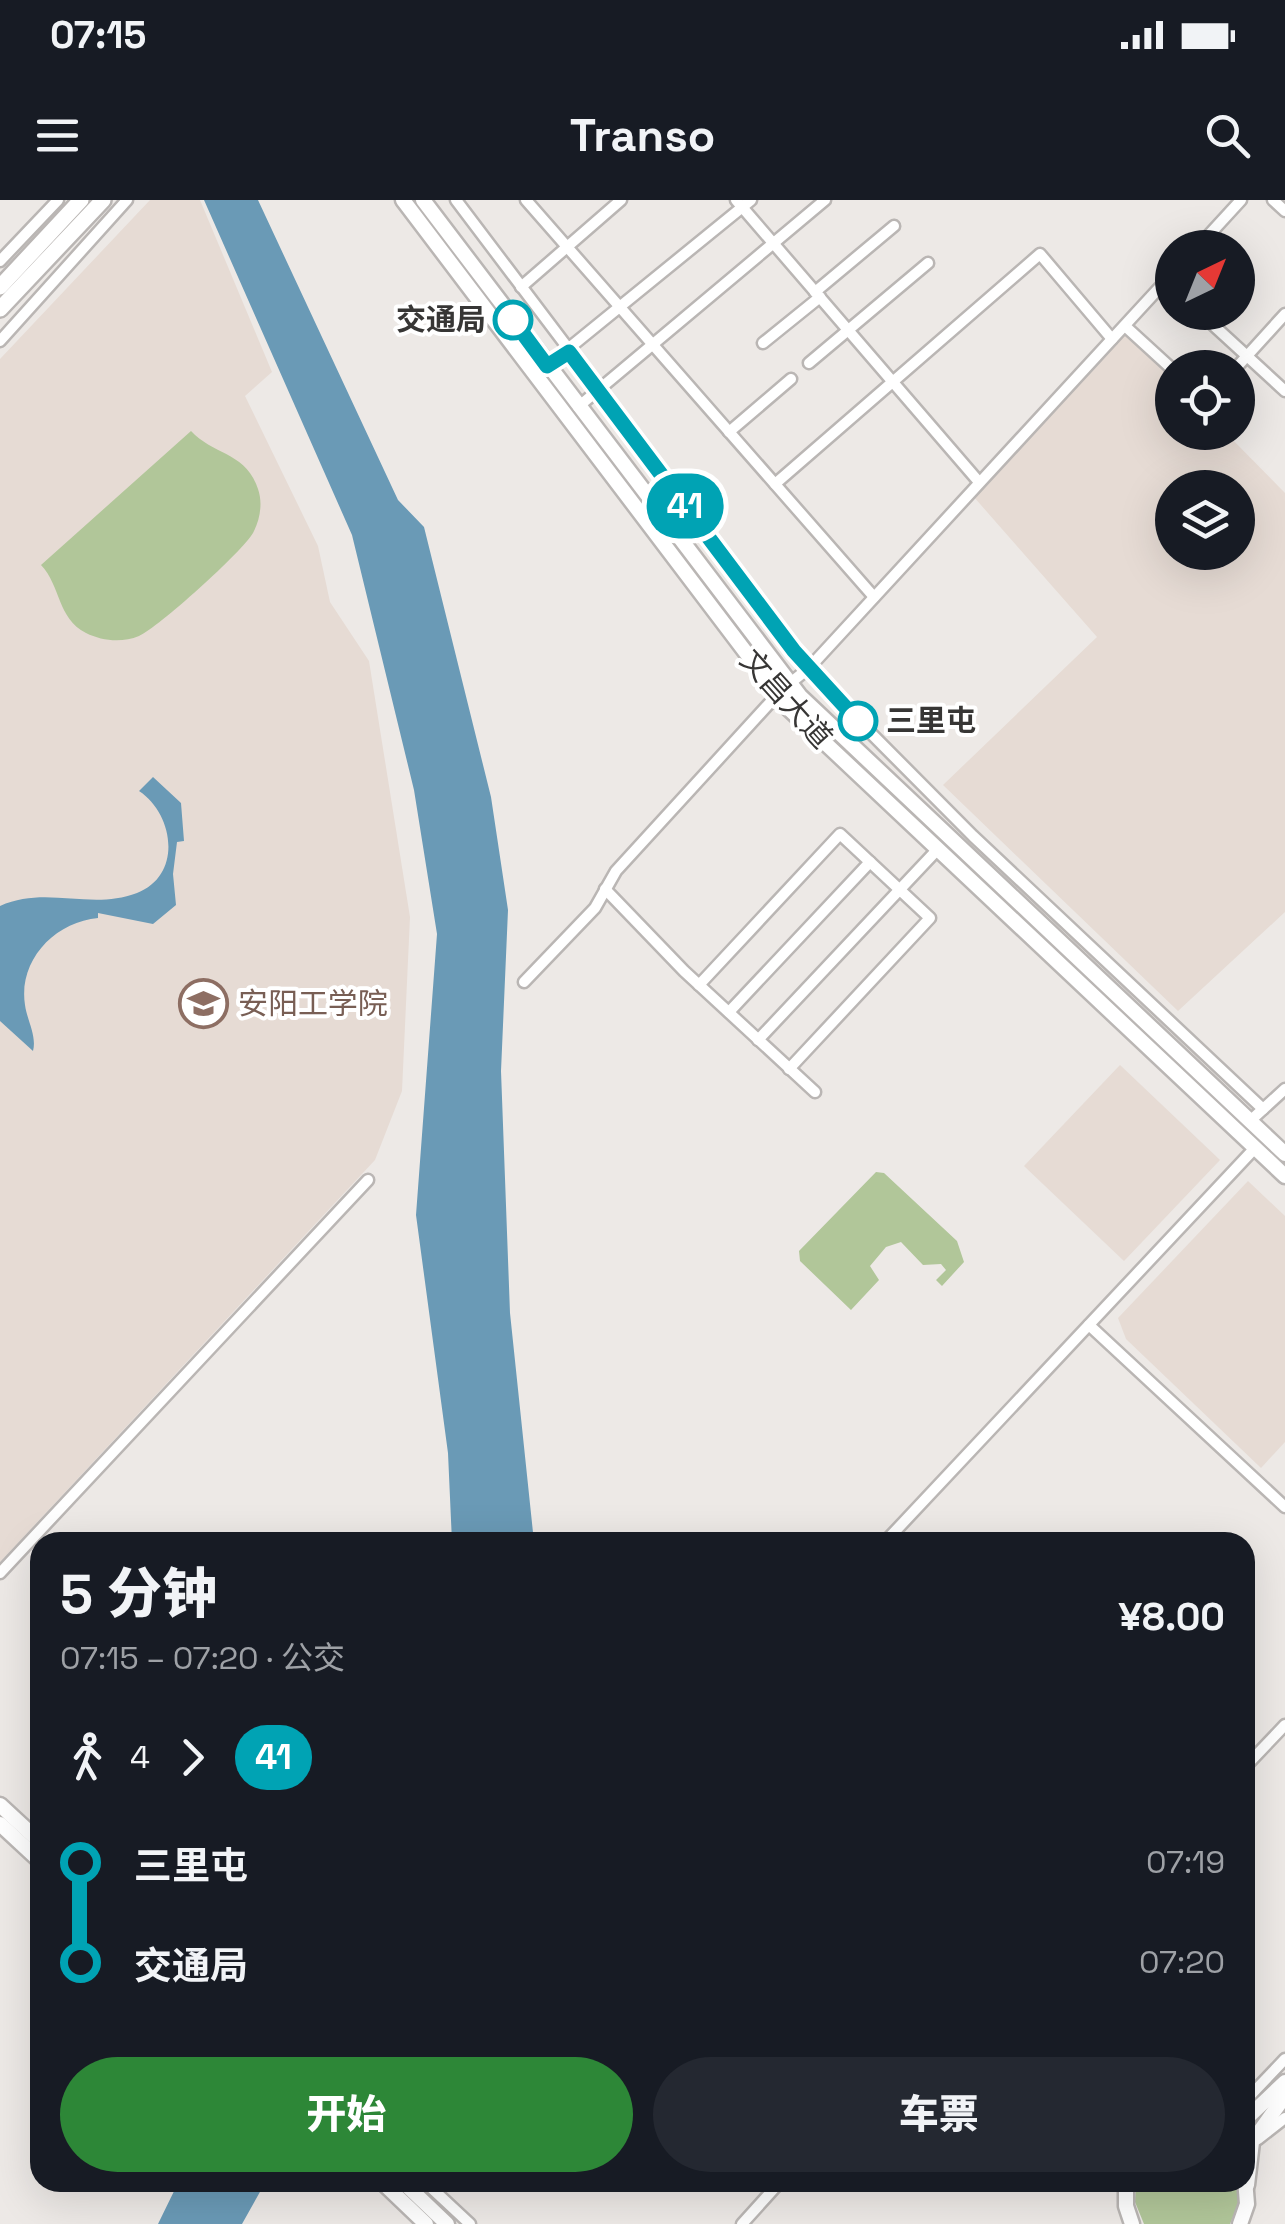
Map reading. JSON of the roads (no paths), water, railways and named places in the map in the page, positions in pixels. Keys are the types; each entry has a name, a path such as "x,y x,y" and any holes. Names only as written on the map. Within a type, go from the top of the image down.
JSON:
{"highway":[{"path":"0,287 81,200"},
{"path":"0,309 102,200"}],"main road":[{"name":"文昌大道","path":"403,200 777,695 1285,1176"},
{"name":"文昌大道","path":"423,200 788,684 1285,1154"},
{"path":"0,1804 30,1832"},
{"path":"0,1824 30,1852"},
{"path":"1255,2110 1285,2082"},
{"path":"1255,2138 1285,2096"},
{"path":"392,2192 426,2224"},
{"path":"413,2192 447,2224"},
{"path":"1124,2224 1126,2192"},
{"path":"1240,2224 1246,2192"},
{"path":"1126,2206 1132,2224"}],"street":[{"path":"0,261 58,200"},
{"path":"0,341 126,200"},
{"path":"456,200 808,668 973,836 1263,1109"},
{"path":"526,200 874,596"},
{"path":"521,287 621,200"},
{"path":"578,408 826,200"},
{"path":"1214,230 1241,200"},
{"path":"1273,200 1285,211"},
{"path":"547,366 569,352 743,202 774,244 979,482"},
{"path":"764,343 894,226"},
{"path":"775,484 1040,254 1112,339"},
{"path":"809,364 928,263"},
{"path":"788,684 808,668 1155,296"},
{"path":"1252,350 1285,314"},
{"path":"1125,326 1155,353"},
{"path":"1219,330 1240,350"},
{"path":"1255,363 1285,391"},
{"path":"729,432 791,379"},
{"path":"524,982 595,908 616,871 777,695"},
{"path":"699,985 840,834 930,918 790,1069"},
{"path":"758,1040 937,850"},
{"path":"728,1012 870,862"},
{"path":"605,889 699,985 815,1092"},
{"path":"1250,1121 1285,1089"},
{"path":"894,1532 1255,1148"},
{"path":"38,1532 368,1180"},
{"path":"1089,1325 1285,1507"},
{"path":"0,1573 30,1541"},
{"path":"1255,1757 1285,1725"},
{"path":"1255,2090 1285,2059"},
{"path":"1255,2140 1285,2118"},
{"path":"435,2192 470,2224"},
{"path":"742,2224 771,2192"},
{"path":"1247,2204 1249,2224"}],"water":[{"path":"204,200 258,200 398,500 424,527 491,797 508,910 501,1071 510,1313 533,1532 452,1532 448,1453 416,1215 437,934 414,790 352,535"},
{"path":"153,777 181,803 184,841 177,842 173,874 176,905 153,924 98,913 98,918 67,927 43,946 27,973 24,989 33,1051 0,1021 0,906 35,898 120,898 152,884 162,873 168,844 160,814 139,791"},
{"path":"173,2192 260,2192 242,2224 158,2224"}],"place":[{"name":"交通局","path":"513,320"},
{"name":"三里屯","path":"858,721"},
{"name":"安阳工学院","path":"203,1004"}]}
